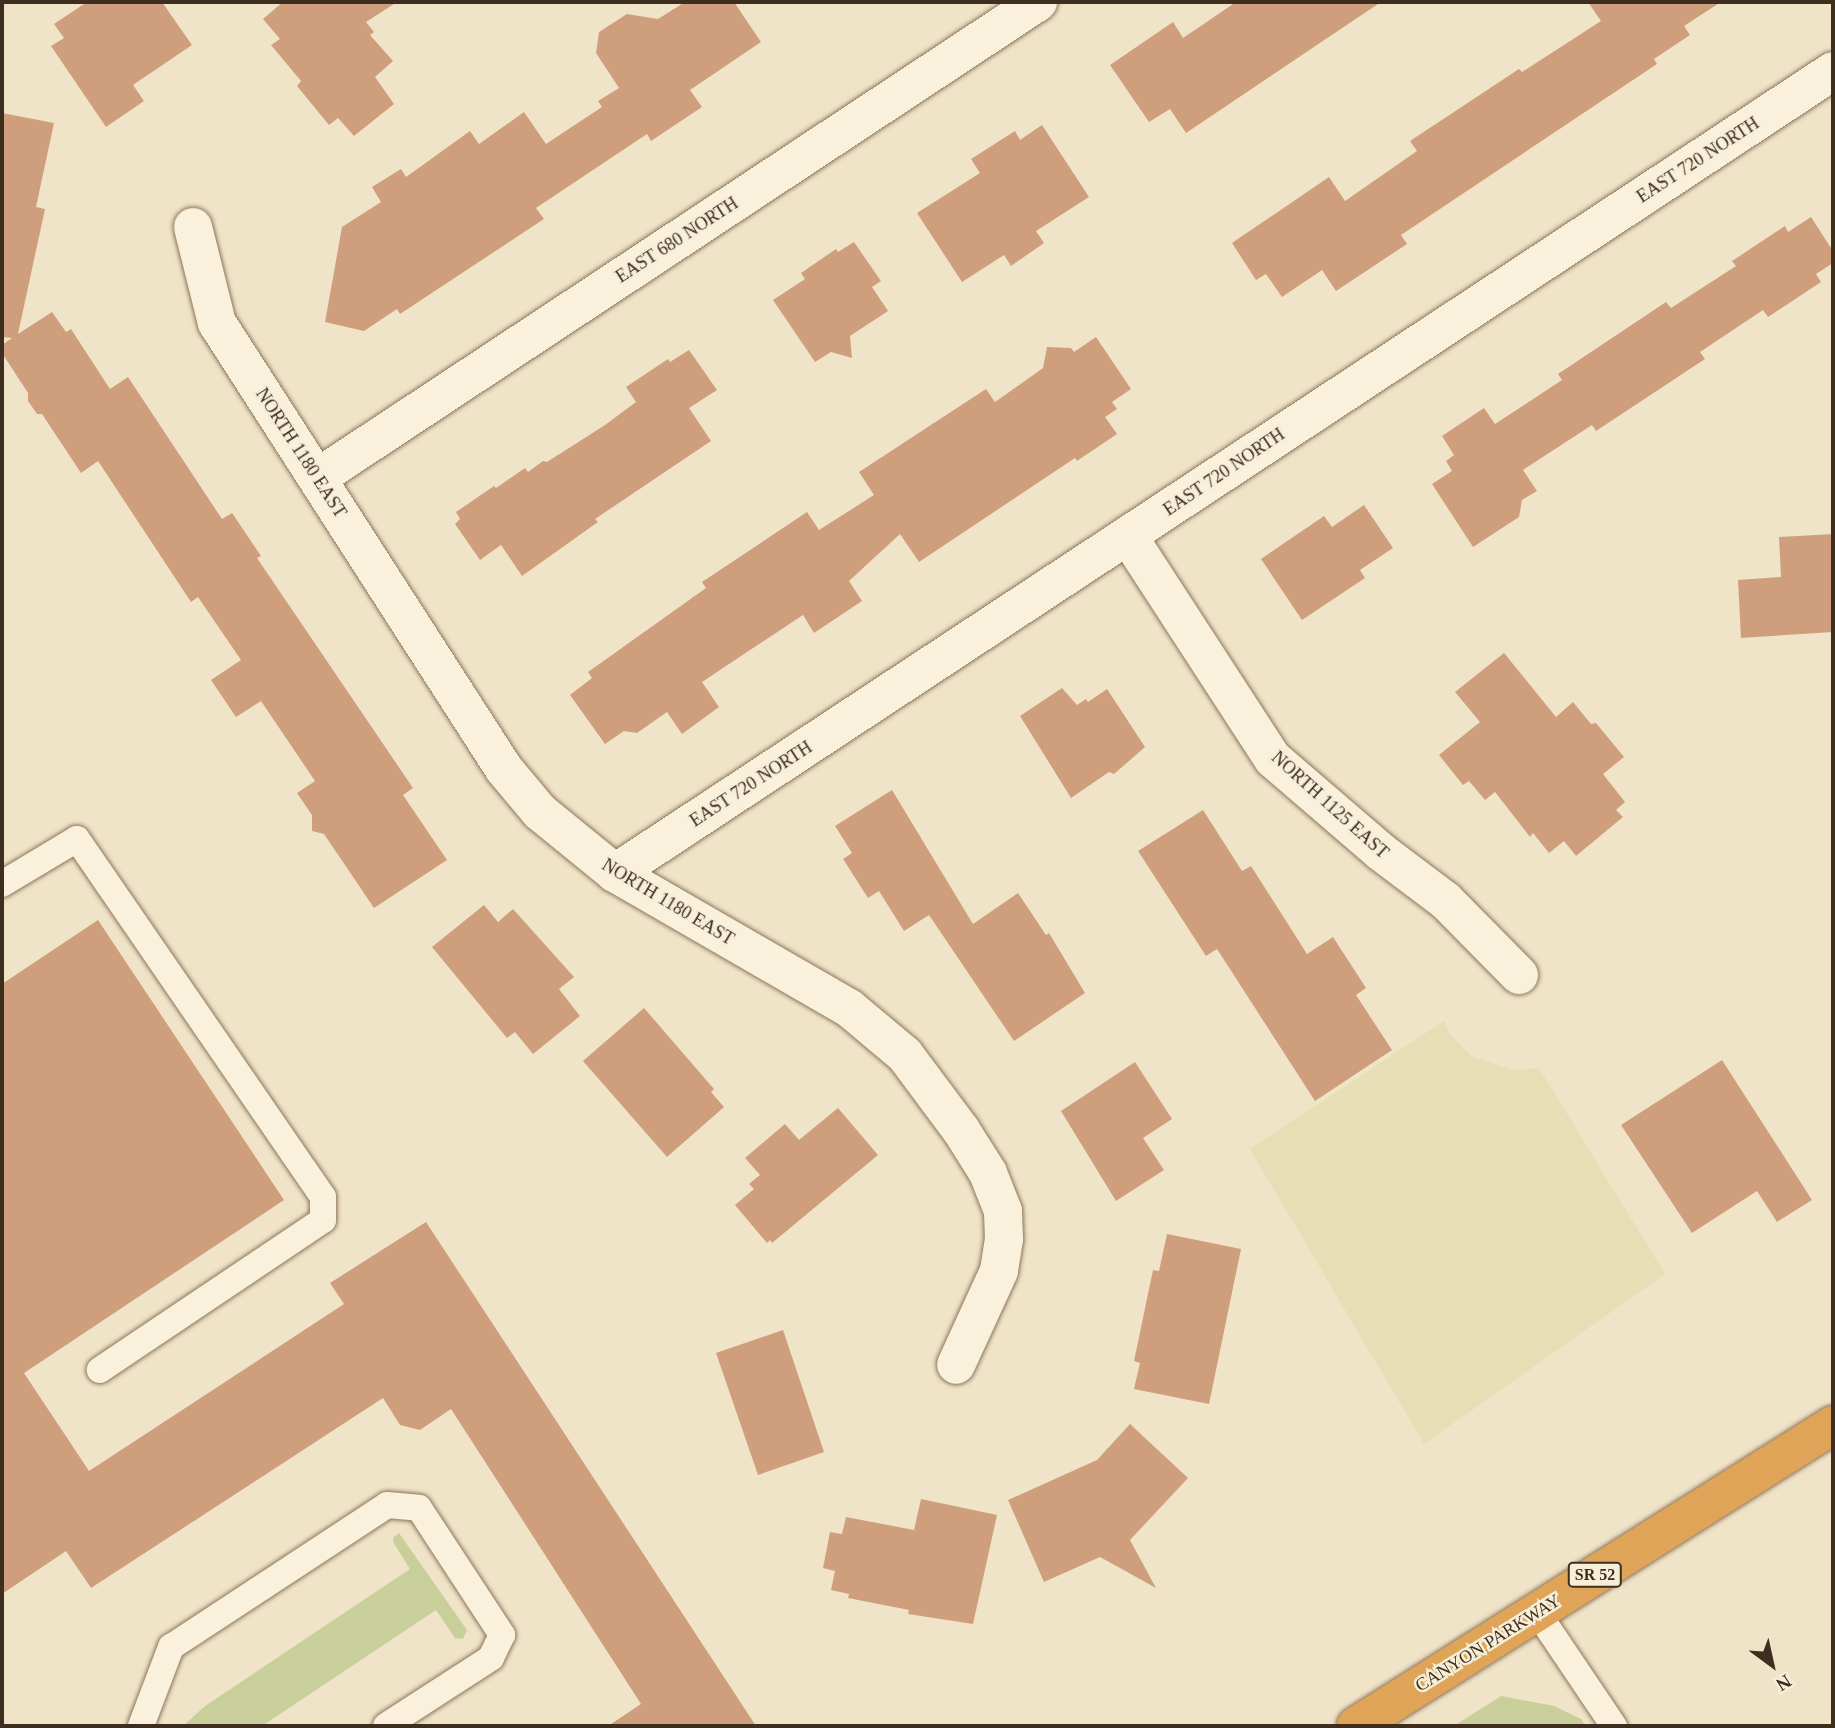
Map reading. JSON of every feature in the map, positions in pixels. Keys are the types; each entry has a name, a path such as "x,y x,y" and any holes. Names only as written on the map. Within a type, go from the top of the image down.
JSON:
{"highway":[{"name":"CANYON PARKWAY","path":"1356,1726 1833,1425"}],"street":[{"name":"EAST 680 NORTH","path":"317,478 1038,2"},
{"name":"EAST 720 NORTH","path":"615,873 1833,71"},
{"name":"NORTH 1180 EAST","path":"192,228 217,323 504,769 540,813 615,873 849,1008 905,1055 961,1130 988,1173 1003,1211 1004,1239 999,1271 956,1365"},
{"name":"NORTH 1125 EAST","path":"1128,536 1273,759 1381,852 1446,901 1519,975"}],"lane":[{"path":"2,884 77,839 323,1197 323,1220 100,1370"},
{"path":"141,1726 171,1647 387,1505 419,1508 502,1635 491,1658 386,1726"},
{"path":"1537,1612 1614,1726"}],"shaded area":[{"path":"1444,1021 1449,1034 1471,1056 1513,1070 1539,1068 1665,1274 1424,1444 1250,1149"}],"green space":[{"path":"399,1533 467,1630 463,1639 455,1638 436,1610 262,1726 183,1726 205,1706 410,1569 393,1542 393,1538"},
{"path":"1501,1696 1554,1706 1581,1719 1586,1726 1454,1726"}],"building":[{"path":"87,2 162,2 192,45 133,85 144,101 106,127 51,46 64,38 54,24"},
{"path":"283,2 397,2 366,22 374,32 370,35 393,61 375,77 394,104 354,136 338,118 329,125 297,86 301,81 271,45 280,39 263,19"},
{"path":"685,2 734,2 761,42 690,90 702,107 651,141 647,134 536,208 544,219 400,314 397,309 364,331 325,322 342,227 381,202 372,187 401,169 406,177 470,131 479,144 524,112 546,144 602,107 598,101 619,88 596,53 599,32 627,14 658,19"},
{"path":"1236,2 1381,2 1186,133 1170,109 1149,122 1110,65 1173,22 1183,38"},
{"path":"1588,2 1721,2 1684,26 1690,35 1654,59 1657,64 1401,235 1407,244 1336,291 1322,270 1282,297 1266,274 1256,280 1232,243 1329,177 1345,201 1417,151 1410,141 1519,69 1522,72 1601,21"},
{"path":"2,113 54,123 36,207 45,209 18,334 52,312 66,332 71,329 110,389 128,377 222,519 232,513 261,556 257,558 413,788 403,795 447,860 374,908 324,834 312,831 312,815 297,793 315,781 261,701 236,717 211,680 241,660 198,597 191,602 98,461 81,473 42,414 37,414 28,401 28,393 2,353 2,345 12,338 2,337"},
{"path":"1042,125 1089,197 1036,231 1044,243 1011,266 1004,255 962,282 917,213 980,173 971,159 1015,131 1020,140"},
{"path":"1811,217 1833,251 1833,263 1816,274 1821,282 1768,317 1763,310 1700,352 1705,359 1596,431 1592,425 1523,470 1537,491 1522,500 1519,517 1473,547 1432,484 1452,471 1446,461 1454,455 1442,436 1484,408 1495,424 1562,380 1558,374 1666,302 1671,308 1736,266 1732,261 1785,226 1788,232"},
{"path":"854,242 881,281 872,287 888,311 850,336 852,358 831,352 815,362 773,300 805,279 801,273 836,249 838,252"},
{"path":"1096,337 1131,389 1112,402 1117,409 1105,417 1117,434 1077,461 1075,458 919,562 900,534 849,581 862,601 814,633 803,615 702,682 719,707 682,734 667,712 637,733 624,731 605,744 570,695 592,678 588,672 706,588 702,582 807,512 819,530 874,495 859,472 986,389 995,402 1043,368 1047,347 1071,348 1074,352"},
{"path":"689,350 717,390 689,408 711,441 595,519 598,522 522,576 501,545 480,560 455,524 460,519 456,512 494,486 496,488 525,468 528,472 543,461 547,462 605,425 636,402 626,387 668,359 670,362"},
{"path":"1364,505 1393,548 1360,570 1365,578 1302,620 1261,559 1324,516 1332,527"},
{"path":"1833,534 1833,632 1741,638 1738,580 1781,577 1779,537"},
{"path":"1504,653 1556,717 1573,702 1591,724 1596,723 1624,757 1603,774 1625,802 1616,810 1623,817 1576,856 1564,841 1549,853 1533,833 1530,837 1495,792 1485,800 1469,781 1463,785 1439,755 1480,722 1455,692"},
{"path":"1062,688 1077,705 1086,699 1088,702 1107,689 1145,747 1114,774 1109,772 1071,798 1020,716"},
{"path":"892,790 973,924 1018,893 1046,935 1049,933 1085,993 1014,1041 929,915 904,931 879,891 868,898 843,859 852,853 835,826"},
{"path":"1203,810 1242,871 1251,866 1307,954 1333,937 1366,988 1356,995 1392,1050 1315,1101 1217,949 1206,956 1138,851"},
{"path":"484,905 498,922 513,909 574,977 559,989 580,1016 533,1054 515,1032 507,1038 432,947"},
{"path":"98,920 284,1200 24,1373 89,1471 344,1304 330,1283 426,1222 756,1726 608,1726 641,1704 451,1409 420,1430 400,1425 383,1398 91,1588 66,1551 2,1594 2,984"},
{"path":"644,1008 714,1089 711,1092 724,1107 667,1157 583,1061"},
{"path":"1722,1060 1812,1200 1777,1222 1757,1191 1692,1233 1621,1125"},
{"path":"1135,1062 1172,1119 1143,1138 1164,1170 1116,1201 1061,1111"},
{"path":"838,1108 878,1155 772,1243 770,1240 767,1243 735,1205 754,1189 749,1184 760,1175 745,1158 785,1124 799,1140"},
{"path":"1167,1234 1241,1249 1209,1404 1134,1389 1140,1363 1134,1361 1153,1270 1159,1271"},
{"path":"783,1330 824,1452 758,1475 716,1353"},
{"path":"1130,1424 1188,1478 1130,1540 1156,1588 1100,1557 1044,1582 1008,1500 1097,1460"},
{"path":"921,1499 997,1515 973,1624 908,1614 909,1610 848,1598 849,1594 831,1590 835,1571 823,1568 830,1532 842,1534 846,1517 914,1530"}]}
